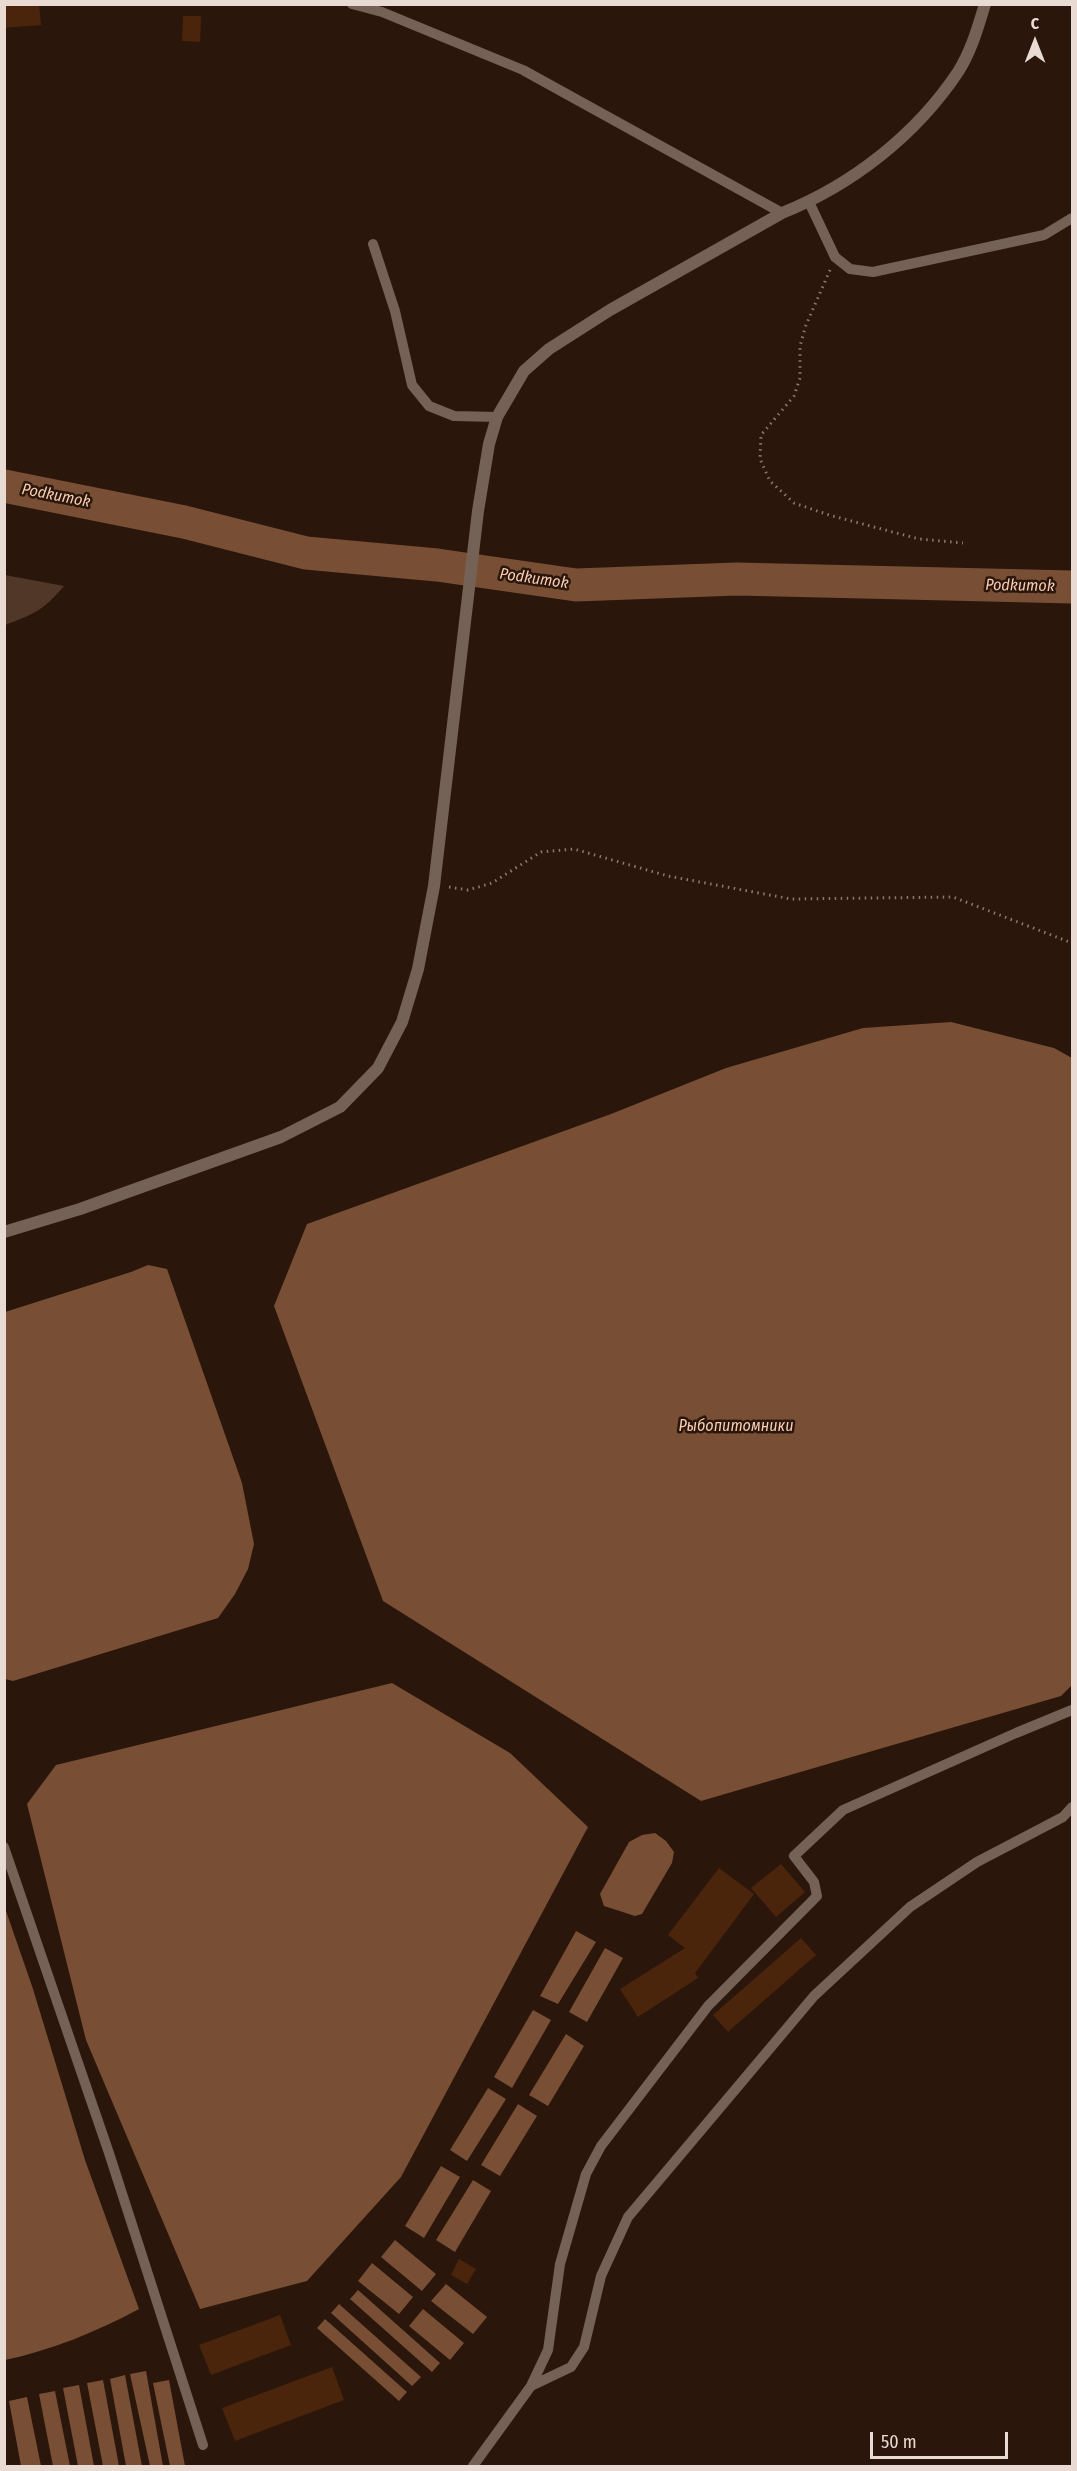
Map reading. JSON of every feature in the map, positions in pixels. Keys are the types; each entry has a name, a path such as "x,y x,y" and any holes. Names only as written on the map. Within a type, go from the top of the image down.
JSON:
{"street":[{"path":"4,1232 80,1209 281,1137 340,1107 378,1068 402,1022 418,969 434,886 478,511 496,417 524,371 549,349 610,310 782,213 809,202 848,179 890,147 927,113 959,70 978,30 985,4"}],"lane":[{"path":"352,4 382,12 523,70 782,213"},
{"path":"809,202 835,257 850,269 873,272 1044,235 1072,218"},
{"path":"373,244 395,311 412,385 429,406 454,416 496,417"},
{"path":"473,2466 531,2385 548,2350 560,2264 586,2174 601,2146 708,2006 817,1896 813,1882 794,1856 843,1810 1072,1710"},
{"path":"531,2385 572,2367 584,2347 601,2276 628,2217 814,1996 910,1907 977,1862 1063,1817 1072,1807"},
{"path":"4,1847 109,2153 203,2445"}],"path":[{"path":"835,257 806,325 800,346 800,378 794,396 761,435 760,459 770,481 794,503 919,539 963,543"},
{"path":"434,886 468,890 492,883 541,852 574,849 668,876 791,899 953,897 1072,943"}],"shaded area":[{"path":"5,575 64,586 38,610 5,625"}],"water":[{"name":"Рыбопитомники","path":"951,1022 1054,1048 1072,1058 1072,1685 1061,1696 701,1801 383,1601 274,1306 307,1224 611,1114 726,1068 863,1028"},
{"path":"148,1265 167,1269 242,1483 254,1544 248,1569 235,1594 218,1618 13,1681 5,1679 5,1312"},
{"path":"392,1683 510,1753 588,1827 401,2177 307,2281 200,2309 86,2040 27,1804 56,1765"},
{"path":"655,1833 666,1841 674,1852 672,1863 642,1914 635,1916 604,1906 600,1894 629,1842 642,1835"},
{"path":"5,1908 33,1989 85,2160 139,2309 74,2339 5,2360"},
{"path":"576,1931 596,1942 558,2004 540,1996"},
{"path":"605,1948 623,1958 587,2022 569,2012"},
{"path":"533,2010 551,2020 512,2088 494,2077"},
{"path":"566,2034 584,2046 548,2106 529,2095"},
{"path":"488,2088 506,2099 467,2161 450,2150"},
{"path":"518,2104 537,2116 500,2176 481,2165"},
{"path":"441,2166 460,2177 424,2238 405,2226"},
{"path":"473,2180 491,2191 455,2252 436,2240"},
{"path":"395,2240 436,2274 422,2291 381,2257"},
{"path":"372,2263 413,2297 399,2314 358,2281"},
{"path":"446,2284 487,2317 473,2334 431,2301"},
{"path":"358,2290 440,2363 432,2372 350,2299"},
{"path":"339,2304 421,2377 412,2386 331,2313"},
{"path":"423,2309 464,2343 450,2360 409,2326"},
{"path":"325,2319 407,2392 399,2401 317,2328"},
{"path":"146,2371 163,2466 150,2466 130,2374"},
{"path":"125,2375 142,2466 126,2466 110,2379"},
{"path":"103,2380 119,2466 103,2466 87,2383"},
{"path":"169,2380 185,2466 170,2466 153,2383"},
{"path":"79,2385 94,2466 78,2466 63,2388"},
{"path":"55,2391 70,2466 53,2466 39,2394"},
{"path":"27,2397 41,2466 21,2466 9,2401"}],"building":[{"path":"4,4 39,4 41,25 4,28"},
{"path":"183,16 201,16 200,42 182,41"},
{"path":"781,1864 805,1892 776,1917 751,1888"},
{"path":"719,1868 754,1894 695,1973 698,1978 638,2017 620,1989 685,1948 668,1935"},
{"path":"801,1938 816,1955 728,2032 713,2015"},
{"path":"459,2259 476,2269 467,2284 451,2275"},
{"path":"280,2315 291,2345 211,2375 199,2345"},
{"path":"332,2367 344,2400 235,2441 222,2408"}],"waterway":[{"name":"Podkumok","path":"4,486 184,522 306,553 437,565 576,585 737,579 1072,587"}]}
